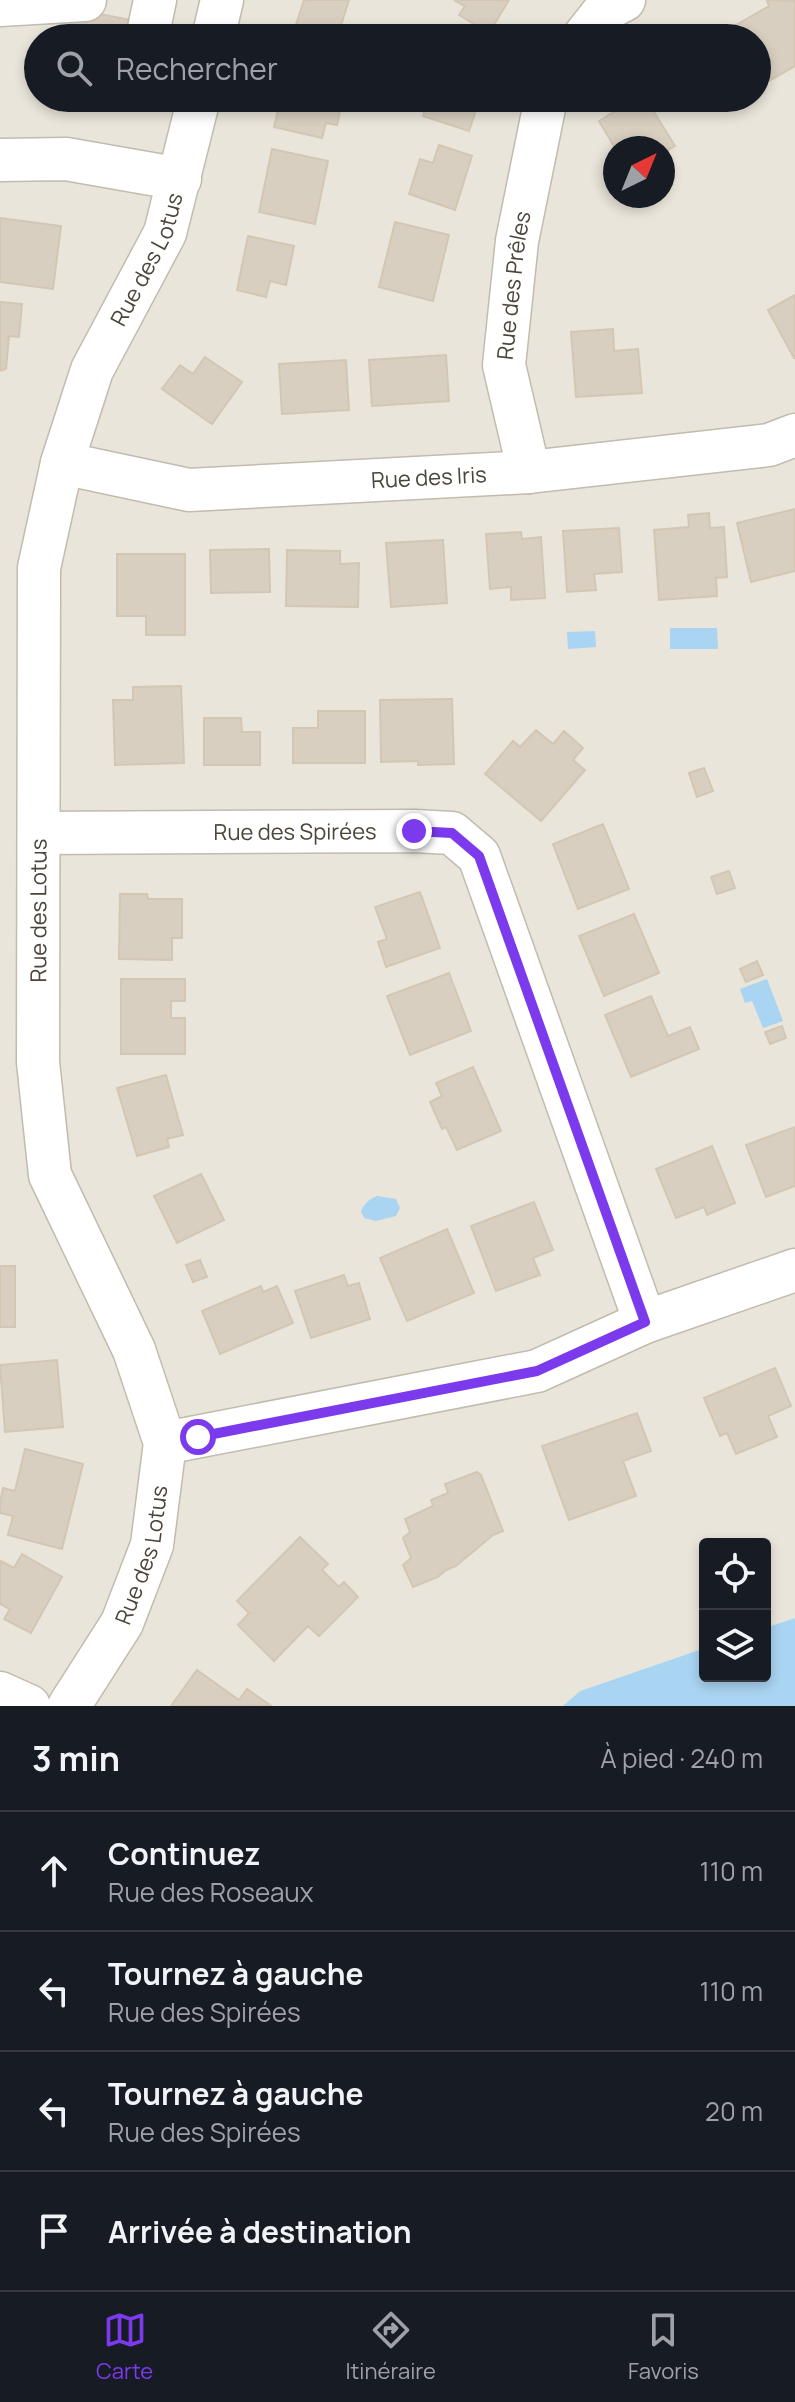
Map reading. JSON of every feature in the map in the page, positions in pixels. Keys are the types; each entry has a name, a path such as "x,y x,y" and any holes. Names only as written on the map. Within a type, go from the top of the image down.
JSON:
{"street":[{"path":"0,5 85,0"},
{"path":"150,24 155,0"},
{"path":"594,24 605,10 624,0"},
{"name":"Rue des Lotus","path":"69,1706 122,1623 152,1545 165,1443 134,1350 50,1175 38,1062 39,568 62,463 92,370 165,233 196,112"},
{"name":"Rue des Prêles","path":"529,472 504,365 517,241 543,112"},
{"path":"0,160 66,159 180,179"},
{"name":"Rue des Iris","path":"62,463 189,490 529,472 769,445 795,435"},
{"name":"Rue des Spirées","path":"39,833 452,833 479,856 645,1322"},
{"path":"165,1443 537,1371 645,1322 795,1270"},
{"path":"0,1693 29,1706"}],"shaded area":[{"path":"0,0 795,0 795,1618 771,1626 771,1538 699,1538 699,1650 580,1691 563,1706 0,1706"}],"water":[{"path":"670,628 717,628 718,649 670,649"},
{"path":"595,631 596,647 568,649 567,632"},
{"path":"767,979 783,1021 763,1028 752,1001 745,1003 740,989"},
{"path":"377,1196 396,1199 400,1208 396,1216 376,1221 364,1218 362,1208"},
{"path":"795,1618 795,1706 563,1706 580,1691 699,1650 699,1682 771,1682 771,1626"}],"building":[{"path":"304,0 349,0 341,24 296,24"},
{"path":"454,0 509,0 494,24 474,24 459,15 465,6"},
{"path":"767,1 795,1 795,66 771,80 771,24 738,24 769,6"},
{"path":"74,9 141,22 141,24 71,24"},
{"path":"278,112 340,112 337,125 326,123 322,138 274,127"},
{"path":"424,112 475,112 469,131 423,116"},
{"path":"614,112 654,112 669,136 608,136 599,121"},
{"path":"439,145 472,156 455,210 409,194 420,159 433,163"},
{"path":"272,149 328,161 315,224 259,212"},
{"path":"0,218 61,226 53,289 0,282"},
{"path":"395,222 449,235 433,301 379,287"},
{"path":"248,236 294,246 286,285 270,281 266,297 237,290"},
{"path":"795,295 795,358 794,358 768,310"},
{"path":"0,302 22,304 19,337 9,336 6,369 0,371"},
{"path":"613,329 614,351 638,349 642,393 576,397 571,332"},
{"path":"446,355 449,401 372,406 369,360"},
{"path":"205,357 242,382 212,424 162,389 180,365 193,374"},
{"path":"346,360 349,410 282,414 279,364"},
{"path":"795,509 795,571 751,582 737,523"},
{"path":"709,513 710,528 724,527 727,577 716,578 717,596 659,600 654,530 689,527 688,515"},
{"path":"619,528 622,572 594,574 596,590 567,592 563,531"},
{"path":"521,532 522,539 541,537 545,598 511,600 511,587 490,589 486,534"},
{"path":"443,540 447,603 391,607 386,543"},
{"path":"269,549 270,592 211,593 210,550"},
{"path":"287,550 340,551 340,564 359,563 358,607 286,606"},
{"path":"117,554 185,554 185,635 146,635 146,616 117,616"},
{"path":"181,686 184,763 115,765 113,700 133,700 133,687"},
{"path":"452,699 454,764 381,762 380,700"},
{"path":"318,711 365,711 365,763 293,763 293,728 318,728"},
{"path":"204,718 241,718 242,732 260,732 260,765 204,765"},
{"path":"536,730 553,744 564,731 583,748 573,760 585,770 541,821 485,774 513,741 520,747"},
{"path":"704,768 713,791 697,797 689,773"},
{"path":"603,824 629,889 578,909 553,844"},
{"path":"729,871 735,888 717,894 711,877"},
{"path":"420,892 440,948 386,967 378,942 387,939 375,907"},
{"path":"120,894 147,894 148,899 182,899 182,938 172,938 172,960 119,959"},
{"path":"634,914 659,973 604,996 579,936"},
{"path":"757,961 763,975 746,982 740,969"},
{"path":"449,973 471,1031 410,1055 387,996"},
{"path":"121,979 185,979 185,1001 171,1001 171,1018 185,1018 185,1054 121,1054"},
{"path":"651,996 668,1036 690,1027 699,1049 631,1077 605,1015"},
{"path":"782,1026 786,1038 770,1044 765,1032"},
{"path":"473,1067 501,1131 457,1150 446,1127 442,1129 430,1102 442,1096 436,1083"},
{"path":"166,1075 183,1135 167,1139 169,1147 137,1156 117,1088"},
{"path":"795,1127 795,1186 766,1197 746,1145"},
{"path":"712,1146 735,1203 707,1215 704,1207 676,1218 656,1169"},
{"path":"201,1174 224,1220 177,1243 154,1196"},
{"path":"534,1202 553,1250 533,1258 540,1275 496,1291 471,1226"},
{"path":"447,1229 474,1293 407,1321 380,1258"},
{"path":"200,1260 207,1277 193,1282 186,1265"},
{"path":"0,1266 15,1266 15,1327 0,1327"},
{"path":"344,1275 348,1286 359,1283 370,1319 311,1338 295,1291"},
{"path":"261,1286 263,1292 277,1286 293,1323 220,1354 202,1311"},
{"path":"57,1360 63,1427 5,1432 0,1365"},
{"path":"775,1368 791,1406 768,1416 777,1437 736,1454 727,1433 720,1436 704,1398"},
{"path":"637,1413 651,1451 623,1461 636,1496 569,1520 542,1446"},
{"path":"25,1449 83,1464 62,1549 8,1535 13,1516 0,1513 0,1502 3,1488 15,1491"},
{"path":"477,1472 481,1475 503,1531 493,1535 456,1566 413,1587 403,1565 411,1558 403,1538 410,1532 405,1519 433,1506 431,1500 448,1493 445,1484"},
{"path":"300,1537 328,1564 322,1570 339,1587 344,1582 358,1597 319,1636 308,1626 274,1661 238,1625 249,1613 237,1601"},
{"path":"22,1554 62,1577 31,1633 4,1619 10,1609 0,1604 0,1563 14,1568"},
{"path":"197,1670 239,1700 247,1689 270,1705 171,1706"}],"route":[{"path":"198,1437 537,1371 645,1322 479,856 452,833 414,831"}]}
